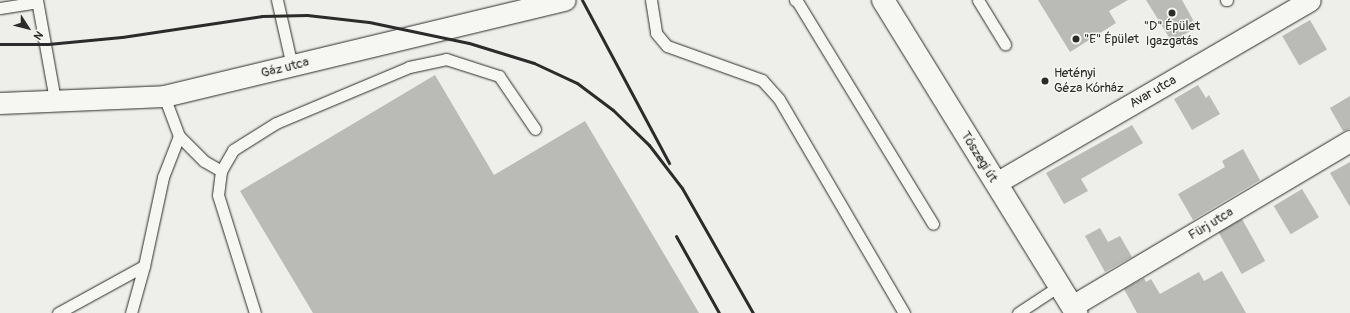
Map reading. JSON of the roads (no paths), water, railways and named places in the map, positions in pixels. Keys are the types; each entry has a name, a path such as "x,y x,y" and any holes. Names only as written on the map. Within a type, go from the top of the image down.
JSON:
{"main road":[{"name":"Tószegi út","path":"883,0 1074,310"}],"street":[{"name":"Gáz utca","path":"0,103 164,96 565,0"},
{"name":"Avar utca","path":"996,183 1310,0"},
{"name":"Fürj utca","path":"1074,310 1350,141"}],"lane":[{"path":"277,0 292,66"},
{"path":"651,0 656,33 667,46 762,80 778,99 904,313"},
{"path":"795,0 932,224"},
{"path":"978,0 1005,44"},
{"path":"0,8 37,1 55,100"},
{"path":"254,313 218,195 221,171 233,150 276,123 409,67 446,59 499,76 535,129"},
{"path":"164,96 179,136 204,161 221,171"},
{"path":"131,313 144,266 163,177 179,136"},
{"path":"58,313 144,266"},
{"path":"1018,313 1059,286"}],"railway":[{"path":"582,0 669,163"},
{"path":"0,44 48,44 122,37 262,16 307,15 369,22 469,43 534,63 577,83 613,110 649,145 682,188 753,313"},
{"path":"676,236 719,313"}],"place":[{"name":"\"D\" Épület Igazgatás","path":"1172,13"},
{"name":"\"E\" Épület","path":"1076,39"},
{"name":"Hetényi Géza Kórház","path":"1045,81"}]}
